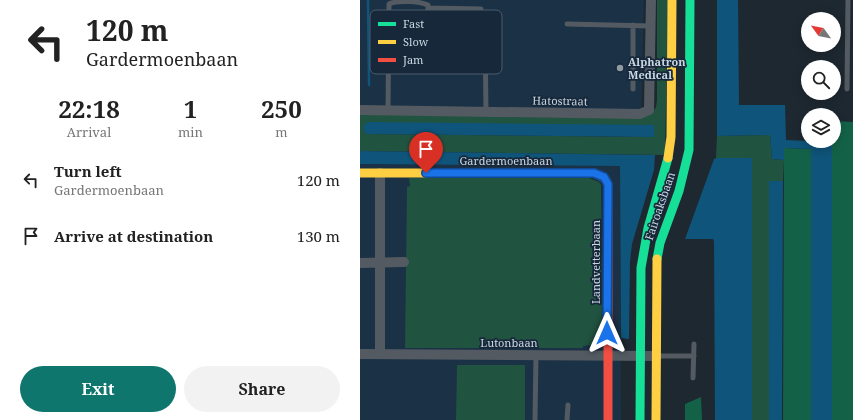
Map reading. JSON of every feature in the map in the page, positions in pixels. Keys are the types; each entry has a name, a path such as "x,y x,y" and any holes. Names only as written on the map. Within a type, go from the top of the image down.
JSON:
{"main road":[{"name":"Fairoaksbaan","path":"640,420 642,356 640,280 646,236 666,167 671,137 672,0"},
{"name":"Fairoaksbaan","path":"656,420 657,260 660,243 679,191 689,150 690,0"},
{"name":"Gardermoenbaan","path":"360,173 594,173 604,177"},
{"name":"Landvetterbaan","path":"604,177 608,184 608,420"}],"street":[{"name":"Hatostraat","path":"360,110 640,114 649,110 651,0"},
{"path":"380,173 380,354"},
{"path":"360,263 404,262"},
{"name":"Lutonbaan","path":"360,354 657,356"}],"lane":[{"path":"847,89 848,0"},
{"path":"389,10 389,4 393,2 422,2 428,4 428,8 482,9"},
{"path":"567,24 651,26"},
{"path":"633,25 633,89"},
{"path":"388,74 388,111"},
{"path":"486,74 486,112"},
{"path":"693,378 694,344"},
{"path":"535,420 536,355"},
{"path":"657,356 694,356"},
{"path":"568,405 568,420"}],"shaded area":[{"path":"360,0 644,0 641,124 360,122"},
{"path":"360,164 620,166 621,420 360,420"}],"green space":[{"path":"657,0 668,0 665,155 360,151 360,114 652,113 656,107","holes":["363,128 654,137 367,134"]},
{"path":"841,121 853,122 853,420 832,420 832,148 841,148"},
{"path":"770,135 772,159 784,160 783,181 769,181 769,420 752,420 752,159 716,158 717,136"},
{"path":"784,148 811,149 811,420 783,420"},
{"path":"586,177 599,182 601,185 602,330 600,330 600,335 596,343 583,346 583,348 405,348 407,187 410,186 409,178"},
{"path":"457,365 525,365 525,420 456,420"},
{"path":"701,397 702,420 685,420 685,404"}],"water":[{"path":"717,0 738,0 739,105 785,105 786,140 801,141 801,148 832,148 832,420 811,420 811,149 784,148 784,160 772,159 770,135 717,136"},
{"path":"367,122 654,125 654,137 366,134 363,128"},
{"path":"360,151 655,155 654,170 632,244 630,262 629,339 621,338 620,166 360,164"},
{"path":"714,159 752,159 752,420 715,420 714,241 713,239 685,239"},
{"path":"769,181 783,181 782,420 769,420"}],"waterway":[{"path":"368,0 369,85"}],"traffic: fast":[{"path":"657,259 660,243 679,191 689,150 690,0"},
{"path":"640,420 641,268 648,228 668,158"}],"traffic: slow":[{"path":"668,158 671,137 672,0"},
{"path":"360,173 594,173 602,176 606,180 608,188"},
{"path":"656,420 657,259"}],"traffic: jam":[{"path":"608,188 608,420"}],"place":[{"name":"Alphatron Medical","path":"620,68"}],"route":[{"path":"426,173 594,173 604,177 608,184 607,333"}]}
